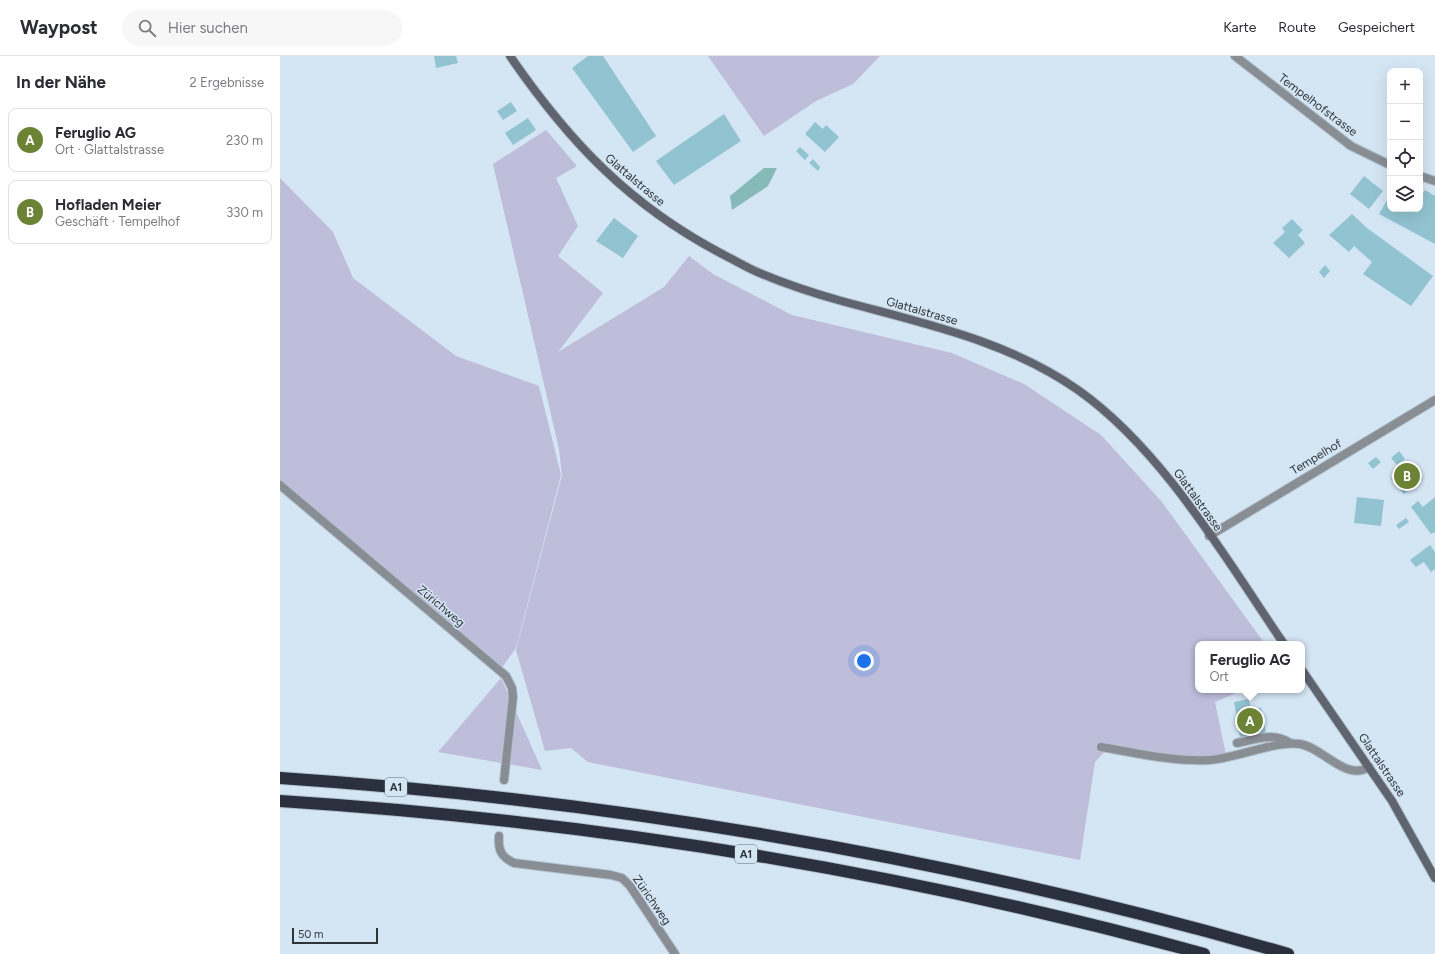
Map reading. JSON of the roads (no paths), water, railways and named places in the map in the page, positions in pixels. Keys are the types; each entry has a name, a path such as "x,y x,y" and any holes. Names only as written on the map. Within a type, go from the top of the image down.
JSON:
{"highway":[{"name":"A1","path":"280,778 388,786 511,798 635,814 759,833 882,855 1011,882 1133,912 1288,954"},
{"name":"A1","path":"280,801 386,809 509,821 748,854 877,878 998,903 1204,954"}],"street":[{"name":"Glattalstrasse","path":"510,56 540,100 593,160 612,178 663,219 693,239 761,274 836,299 963,334 1030,361 1097,405 1135,441 1175,488 1282,641"},
{"name":"Tempelhofstrasse","path":"1235,56 1351,146 1387,164"},
{"path":"1423,177 1435,181"},
{"name":"Tempelhof","path":"1210,536 1435,400"},
{"name":"Zürichweg","path":"280,485 506,676 512,688 513,697 504,780"},
{"name":"Glattalstrasse","path":"1305,674 1408,827 1435,878"},
{"path":"1237,743 1274,736 1281,737 1290,743"},
{"path":"1101,747 1197,760 1225,758 1290,743 1301,744 1313,748 1345,768 1360,771 1369,768"},
{"name":"Zürichweg","path":"499,836 498,847 500,853 506,859 514,862 611,875 622,878 630,886 675,954"}],"place":[{"name":"Hofladen Meier","path":"1407,476"},
{"name":"Feruglio AG","path":"1250,721"}]}
